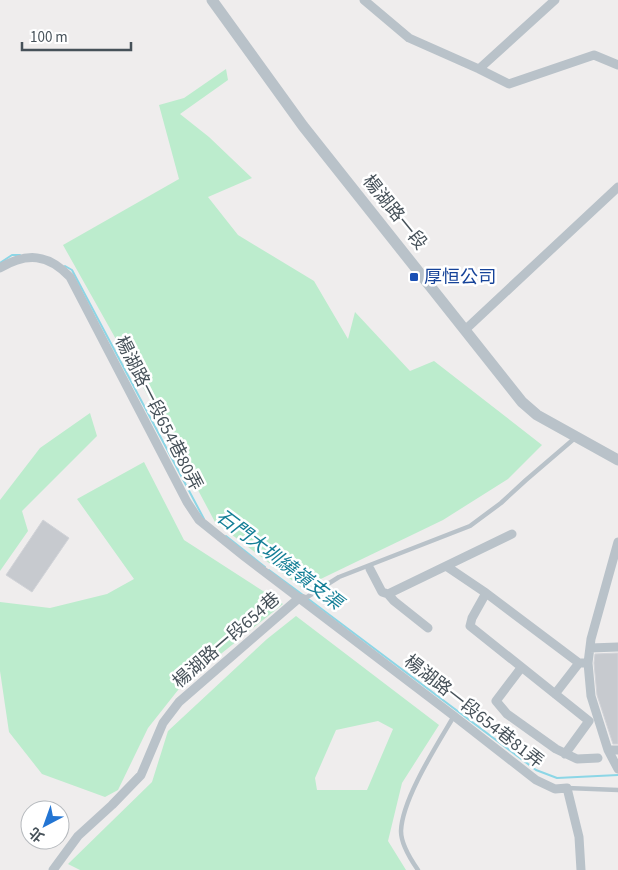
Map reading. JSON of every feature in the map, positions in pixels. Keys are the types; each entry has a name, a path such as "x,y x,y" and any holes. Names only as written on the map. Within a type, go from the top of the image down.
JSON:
{"street":[{"name":"楊湖路一段","path":"212,0 303,126 466,330 506,384 537,415 618,460"},
{"path":"364,0 409,38 509,84 594,55 618,65"},
{"path":"479,69 555,0"},
{"path":"466,330 618,187"},
{"name":"楊湖路一段654巷80弄","path":"0,268 25,258 40,257 60,267 70,277 199,520 302,599"},
{"path":"388,594 512,534"},
{"path":"555,694 584,663 590,648 618,542"},
{"path":"446,566 584,663 591,696 608,750 618,769"},
{"path":"370,569 382,592 388,594 428,628"},
{"path":"486,593 472,618 470,626 589,721 565,754"},
{"name":"楊湖路一段654巷81弄","path":"302,599 536,780 555,789 567,788"},
{"name":"楊湖路一段654巷","path":"53,870 78,836 141,775 163,723 180,702 302,599"},
{"path":"590,648 618,647"},
{"path":"521,668 496,701 507,714 565,754 577,759 598,758"},
{"path":"608,750 618,750"},
{"path":"567,788 579,837 580,870"}],"lane":[{"name":"楊湖路一段654巷","path":"302,599 340,578 470,526 501,503 577,437"},
{"path":"418,870 404,846 401,832 405,812 410,794 454,716"},
{"path":"567,788 618,790"}],"green space":[{"path":"226,69 228,80 180,114 209,137 252,178 208,197 238,235 314,281 348,339 355,312 410,371 434,361 542,445 508,479 443,520 302,588 215,522 149,398 63,245 179,179 159,105 184,98"},
{"path":"90,413 97,436 22,511 28,531 0,571 0,500 40,448"},
{"path":"144,462 184,540 283,604 182,685 148,728 118,790 105,797 42,774 9,732 0,671 0,602 50,608 107,594 134,579 77,499"},
{"path":"296,616 439,725 402,783 388,841 406,870 80,870 68,864 152,782 168,731 267,639","holes":["378,721 393,729 367,790 317,790 315,778 336,730"]}],"building":[{"path":"43,520 69,538 32,592 6,575"},
{"path":"618,653 618,744 613,744 597,695 594,663 595,654"}],"waterway":[{"name":"石門大圳繞嶺支渠","path":"0,263 12,255 20,255"},
{"name":"石門大圳繞嶺支渠","path":"65,266 72,270 204,519"},
{"name":"石門大圳繞嶺支渠","path":"226,536 265,567"},
{"name":"石門大圳繞嶺支渠","path":"269,570 303,595"},
{"name":"石門大圳繞嶺支渠","path":"307,598 536,770 557,778 618,775"}],"place":[{"name":"厚恒公司","path":"414,277"}]}
